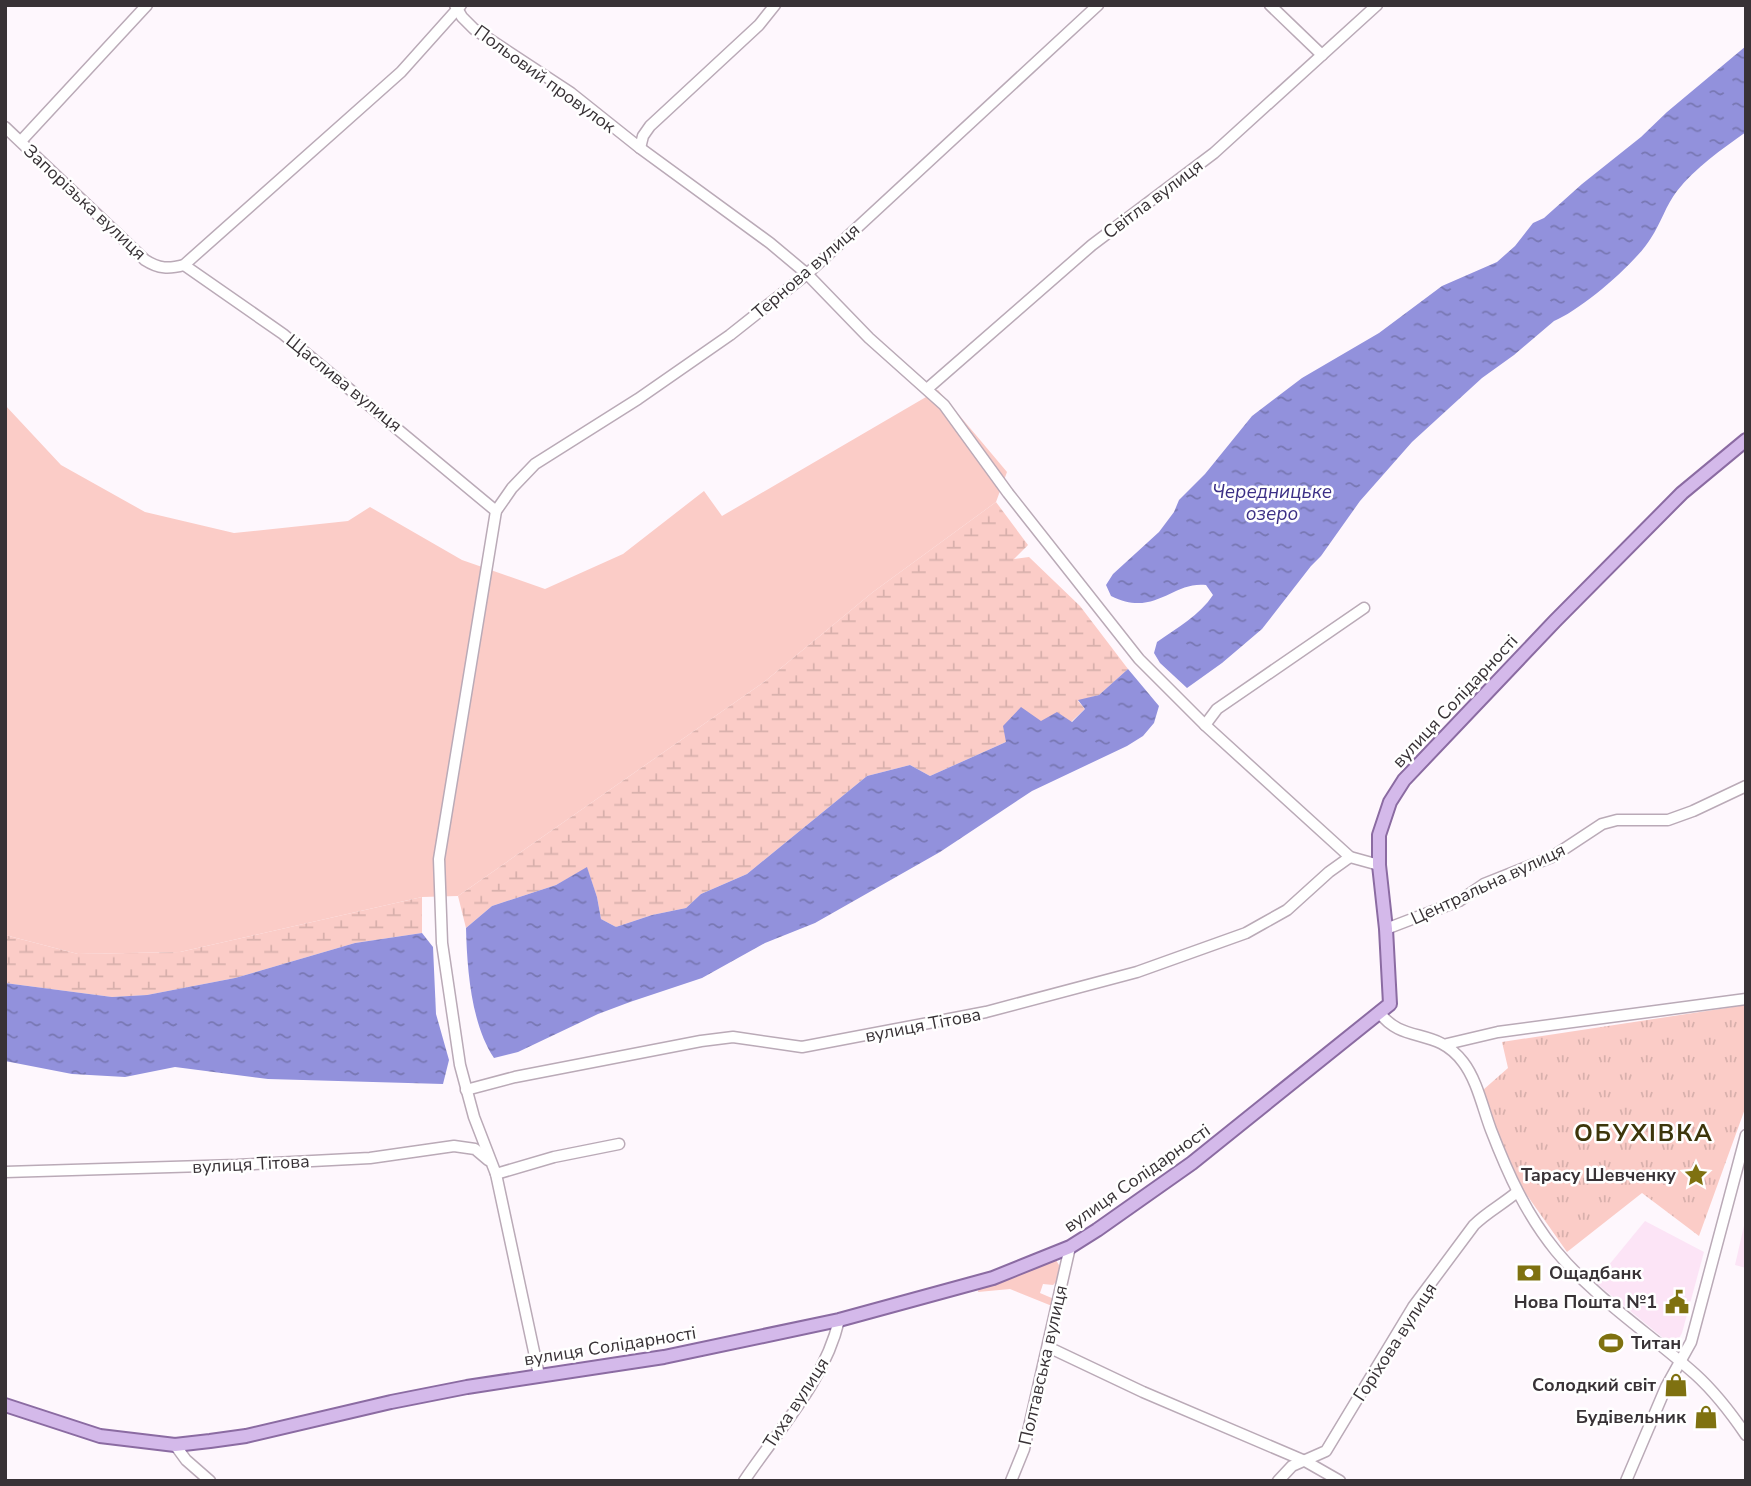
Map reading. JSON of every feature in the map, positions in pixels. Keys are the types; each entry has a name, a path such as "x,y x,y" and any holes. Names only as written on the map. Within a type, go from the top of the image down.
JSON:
{"main road":[{"name":"вулиця Солідарності","path":"5,1405 100,1436 175,1445 246,1436 391,1402 539,1375 664,1357 839,1320 993,1278 1070,1247 1192,1163 1390,1004 1379,835 1390,802 1404,780 1555,621 1682,493 1746,440"}],"street":[{"path":"21,141 147,5"},
{"path":"640,148 650,125 759,25 775,5"},
{"name":"Тернова вулиця","path":"496,511 512,488 535,464 638,399 720,342 807,274 1098,5"},
{"path":"1270,5 1322,55"},
{"name":"Світла вулиця","path":"927,389 1092,245 1214,153 1377,5"},
{"path":"184,265 401,72 458,7"},
{"name":"Польовий провулок","path":"458,7 462,17 474,29 571,93 807,274 869,338 944,405 1008,493 1139,659 1205,725 1350,857"},
{"name":"Запорізька вулиця","path":"5,127 145,260 154,266 170,269 184,265"},
{"name":"Щаслива вулиця","path":"184,265 284,334 496,511"},
{"path":"496,511 439,859 442,943 460,1065 466,1090 496,1174 539,1375"},
{"path":"1205,725 1217,709 1364,608"},
{"name":"Центральна вулиця","path":"1386,929 1459,901 1484,884 1552,857 1602,824 1617,820 1668,820 1746,786"},
{"path":"1350,857 1379,865"},
{"name":"вулиця Тітова","path":"466,1090 515,1077 733,1037 802,1047 932,1024 1059,993 1138,972 1246,933 1287,910 1350,857"},
{"path":"1447,1044 1498,1032 1746,999"},
{"path":"1379,1012 1394,1027 1406,1033 1431,1037 1447,1044 1465,1063 1517,1192 1536,1224 1568,1265 1626,1318 1695,1374 1746,1435"},
{"path":"1626,1481 1666,1387 1691,1342 1746,1135"},
{"path":"496,1174 554,1157 619,1144"},
{"name":"вулиця Тітова","path":"5,1172 237,1166 356,1159 454,1146 475,1149 491,1163"},
{"name":"Горіхова вулиця","path":"1278,1481 1292,1466 1326,1451 1413,1307 1474,1225 1517,1192"},
{"name":"Полтавська вулиця","path":"1011,1481 1024,1449 1070,1247"},
{"name":"Тиха вулиця","path":"744,1481 799,1404 826,1359 839,1320"},
{"path":"1048,1347 1143,1392 1305,1461 1340,1481"},
{"path":"175,1445 186,1460 210,1481"}],"shaded area":[{"path":"1746,1217 1746,1268 1735,1265"},
{"path":"1645,1221 1704,1252 1682,1333 1674,1347 1595,1282"}],"green space":[{"path":"938,390 1007,472 996,502 873,592 764,682 458,896 422,897 180,952 78,954 5,935 5,405 61,465 145,512 234,533 348,521 370,507 462,560 545,589 623,554 704,491 722,516"},
{"path":"996,502 1028,545 1014,559 1029,557 1080,606 1128,669 1099,695 1078,701 1085,709 1071,722 1006,742 930,776 910,765 867,776 747,874 701,894 686,908 652,915 616,927 601,919 587,868 556,885 492,906 466,928 458,896 764,682 873,592"},
{"path":"422,897 422,933 355,943 235,978 147,995 112,997 5,983 5,935 78,954 180,952"},
{"path":"1746,1005 1746,1106 1699,1236 1642,1193 1567,1252 1524,1191 1495,1128 1483,1090 1508,1068 1502,1042"},
{"path":"1056,1260 1059,1265 1059,1279 1053,1285 1043,1284 1040,1293 1054,1299 1052,1306 1010,1289 978,1292 979,1287"}],"water":[{"name":"Чередницьке озеро","path":"1746,46 1746,132 1692,174 1677,191 1644,248 1621,272 1593,296 1554,321 1482,378 1412,442 1360,501 1321,556 1262,629 1187,688 1160,663 1154,653 1157,642 1195,615 1213,595 1206,585 1194,585 1151,601 1126,602 1111,596 1106,585 1113,574 1159,532 1174,512 1179,500 1205,474 1252,416 1302,378 1379,333 1442,286 1497,262 1515,246 1533,223 1544,218"},
{"path":"1128,669 1159,706 1154,723 1143,736 1127,746 1032,791 940,852 815,923 765,943 702,978 598,1014 518,1052 494,1058 475,1012 469,978 466,928 492,906 556,885 587,867 601,919 616,927 652,915 686,908 701,894 747,874 867,776 910,765 930,776 1006,742 1003,726 1021,707 1041,721 1057,712 1072,722 1085,709 1078,700 1099,695"},
{"path":"422,933 433,947 436,1014 449,1060 443,1084 268,1079 175,1067 125,1077 72,1074 5,1061 5,983 112,997 147,995 235,978 355,943"}],"place":[{"name":"Тарасу Шевченку","path":"1696,1175"},
{"name":"Ощадбанк","path":"1529,1273"},
{"name":"Нова Пошта №1","path":"1677,1302"},
{"name":"Титан","path":"1611,1343"},
{"name":"Солодкий світ","path":"1676,1385"},
{"name":"Будівельник","path":"1706,1417"}],"district":[{"name":"ОБУХІВКА","path":"1644,1133"}]}
